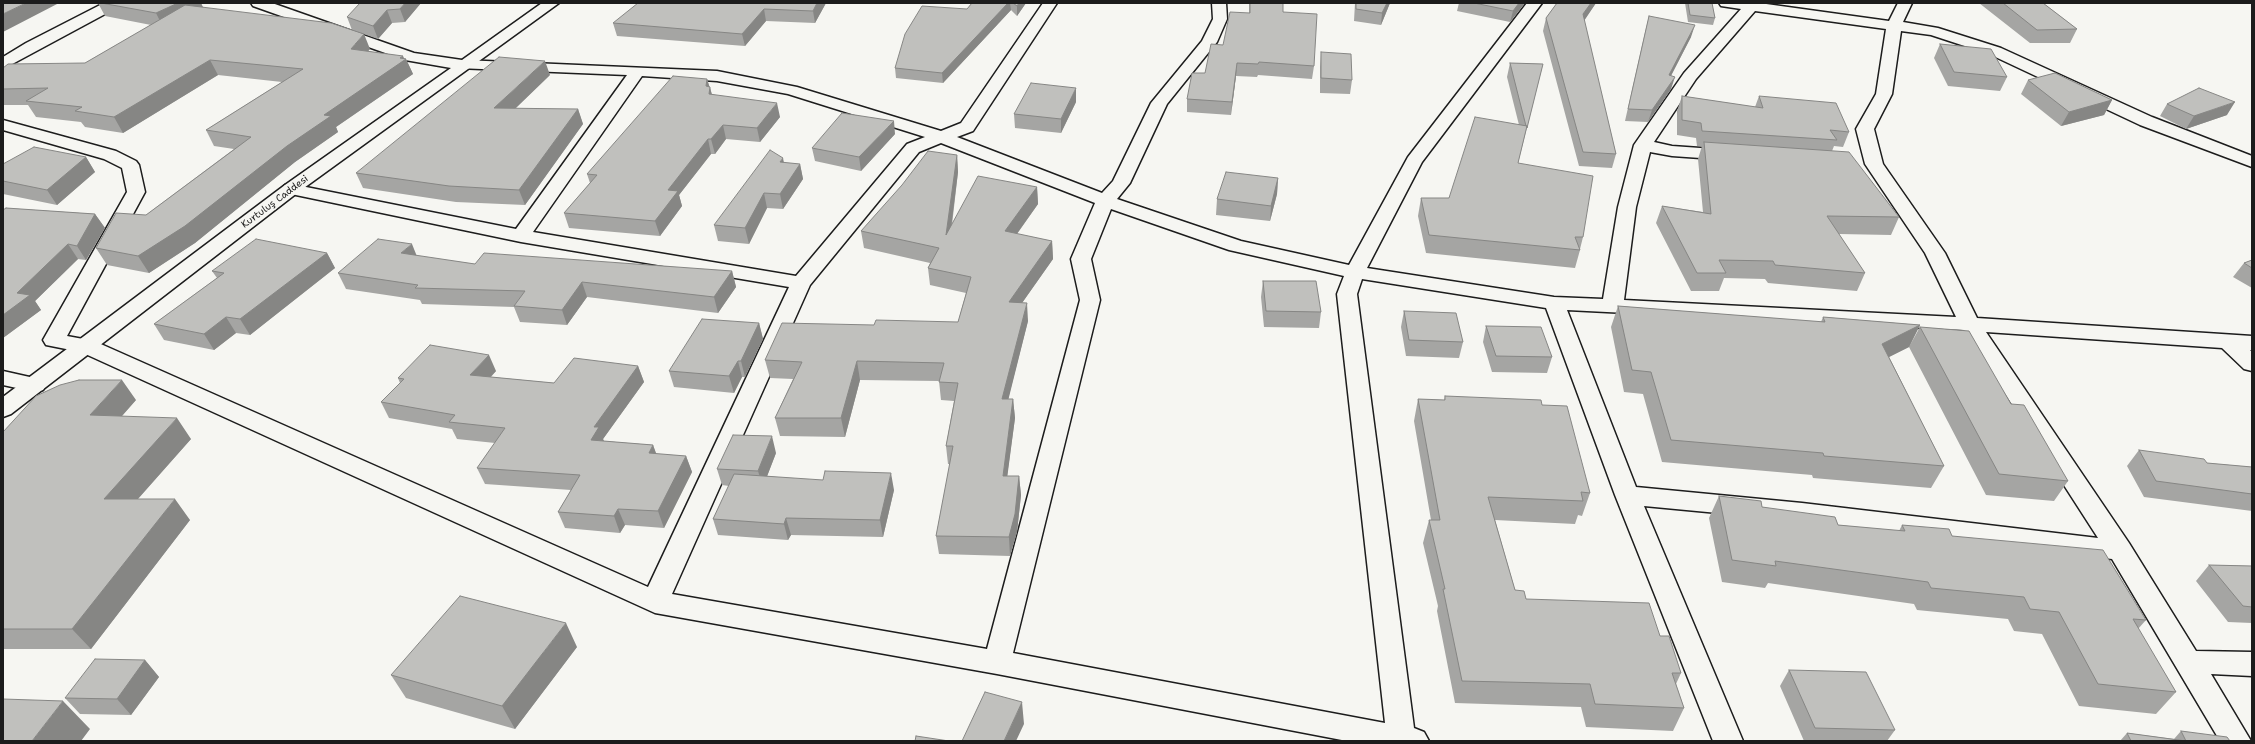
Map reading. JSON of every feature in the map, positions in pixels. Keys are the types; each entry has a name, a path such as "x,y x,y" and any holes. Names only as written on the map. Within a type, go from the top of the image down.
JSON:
{"street":[{"path":"3,64 31,46 115,3"},
{"path":"258,3 411,57 463,65 638,71 717,76 791,90 941,137 1105,201 1236,246 1355,272 1554,303 1970,324 2252,343"},
{"name":"Kurtuluş Caddesi","path":"3,409 291,189 552,3"},
{"path":"656,602 801,283 913,148 967,127 1050,3"},
{"path":"997,662 1090,300 1081,259 1105,201 1120,183 1159,103 1209,42 1220,20 1219,3"},
{"path":"3,125 110,155 130,165 136,192 54,340 86,346 656,602 997,662 1407,740 1347,294 1355,272 1414,161 1535,3"},
{"path":"1726,3 1750,8 1933,31 1995,50 2146,121 2252,162"},
{"path":"1905,3 1894,26 1884,94 1866,129 1867,163 1935,253 1970,324 2120,550 2236,741"},
{"path":"1614,307 1614,288 1627,207 1643,145 1690,76 1750,8"},
{"path":"521,236 638,71"},
{"path":"1643,145 1672,151 1742,156"},
{"path":"291,189 521,236 801,283"},
{"path":"1554,303 1627,495 1728,741"},
{"path":"2229,342 2252,364"},
{"path":"3,378 34,385"},
{"path":"1627,495 1802,512 2120,550"},
{"path":"2189,662 2252,664"}],"building":[{"path":"3,3 26,3 3,14"},
{"path":"101,3 178,3 156,13"},
{"path":"360,3 405,3 400,9 387,10 373,26 347,17"},
{"path":"638,3 817,3 813,11 764,9 742,34 613,23"},
{"path":"972,3 1008,3 942,73 895,68 905,34 922,6 967,9"},
{"path":"1250,3 1283,3 1283,12 1317,14 1314,66 1259,62 1258,64 1237,63 1232,102 1187,99 1192,73 1205,73 1211,44 1223,45 1230,12 1250,13"},
{"path":"1356,3 1387,3 1382,13 1356,9"},
{"path":"1474,3 1519,3 1513,11"},
{"path":"1557,3 1591,3 1583,14 1616,154 1583,152 1546,18"},
{"path":"1688,3 1712,3 1715,18 1690,15"},
{"path":"2003,3 2043,3 2077,29 2037,30"},
{"path":"185,5 331,23 364,34 351,49 403,56 400,58 406,59 324,115 331,116 287,146 185,226 138,256 96,248 116,213 146,215 251,137 206,130 303,69 210,60 114,117 75,111 82,107 26,101 48,88 3,89 3,68 8,64 85,63"},
{"path":"1649,16 1695,25 1669,75 1675,77 1652,110 1628,109"},
{"path":"1940,44 1991,49 2007,77 1954,72"},
{"path":"1321,52 1351,54 1352,80 1321,78"},
{"path":"499,57 545,61 494,108 578,109 519,190 449,186 356,173"},
{"path":"1510,63 1543,64 1527,128 1527,126"},
{"path":"2055,73 2112,100 2069,112 2028,80"},
{"path":"673,76 707,79 706,86 710,87 709,94 777,103 757,128 723,125 711,139 708,139 668,190 678,191 655,221 564,213 597,175 587,174"},
{"path":"1031,83 1076,88 1061,119 1014,114"},
{"path":"2199,88 2235,102 2194,116 2167,104"},
{"path":"1682,96 1763,108 1759,96 1836,103 1849,132 1830,130 1837,140 1702,131 1701,123 1682,120"},
{"path":"842,113 894,121 859,157 812,148"},
{"path":"1475,117 1527,126 1518,163 1593,176 1583,237 1575,237 1580,250 1429,235 1421,198 1449,198"},
{"path":"1704,142 1849,152 1899,217 1827,216 1865,273 1775,265 1773,261 1719,260 1726,273 1697,273 1662,206 1711,214"},
{"path":"34,147 86,157 47,190 3,181 3,164"},
{"path":"770,150 783,158 780,162 800,164 780,194 764,193 745,228 714,225"},
{"path":"928,151 957,155 946,235 978,176 1037,187 1005,231 1052,241 1009,302 1027,303 1002,399 1013,399 1003,476 1019,476 1015,514 1009,537 936,536 953,446 946,446 958,383 939,382 944,363 857,361 841,418 775,418 802,362 765,360 782,323 874,325 876,320 958,322 971,277 928,268 939,248 861,231 902,185"},
{"path":"1226,172 1278,178 1271,206 1217,199"},
{"path":"6,208 95,214 77,246 68,244 17,293 30,295 3,315 3,210"},
{"path":"256,239 327,253 240,319 226,317 204,334 154,324 224,273 212,271"},
{"path":"378,239 412,244 401,253 475,264 484,253 732,271 714,297 582,282 562,310 514,306 525,291 415,288 418,285 338,273"},
{"path":"2252,260 2252,268 2244,263"},
{"path":"1263,281 1316,281 1321,312 1266,311"},
{"path":"1618,306 1825,322 1823,317 1920,325 1882,344 1944,466 1824,456 1823,453 1671,440 1651,372 1632,370"},
{"path":"1404,311 1456,313 1463,342 1409,340"},
{"path":"702,319 759,323 741,361 738,361 729,376 669,371"},
{"path":"1486,326 1541,327 1552,357 1496,356"},
{"path":"1920,327 1969,331 2011,404 2024,405 2068,481 1999,474"},
{"path":"430,345 489,355 470,375 554,383 574,358 638,366 594,427 599,427 591,440 653,445 649,453 686,456 658,511 618,509 614,516 558,512 580,475 477,468 505,428 449,422 455,415 381,402 404,379 398,378"},
{"path":"79,380 122,380 90,415 177,418 104,499 175,499 72,629 3,629 3,432 36,396 60,385"},
{"path":"1445,396 1541,400 1542,405 1567,406 1590,493 1581,492 1583,501 1488,497 1515,590 1524,591 1526,599 1649,603 1660,636 1669,636 1681,673 1672,673 1684,708 1595,704 1590,684 1462,681 1443,589 1445,589 1429,520 1440,520 1418,399 1445,400"},
{"path":"733,435 772,436 758,471 717,469"},
{"path":"2139,450 2204,459 2207,463 2252,467 2252,494 2156,481"},
{"path":"825,471 891,473 880,520 786,518 784,524 713,519 734,474 823,480"},
{"path":"1719,496 1761,501 1762,507 1835,517 1838,525 1905,531 1902,525 1949,529 1952,536 2103,550 2146,620 2133,619 2176,692 2098,684 2059,612 2030,609 2024,597 1931,588 1928,582 1775,561 1776,566 1732,560"},
{"path":"2209,565 2252,566 2252,607 2243,606"},
{"path":"460,596 566,623 502,706 391,675"},
{"path":"95,659 145,660 117,699 65,698"},
{"path":"1789,670 1866,672 1895,730 1815,728"},
{"path":"985,692 1022,702 1004,741 962,741"},
{"path":"3,699 63,701 32,741 3,741"},
{"path":"2181,731 2227,737 2230,741 2186,741"},
{"path":"2127,733 2186,741 2131,741"},
{"path":"916,736 949,741 915,741"}]}
